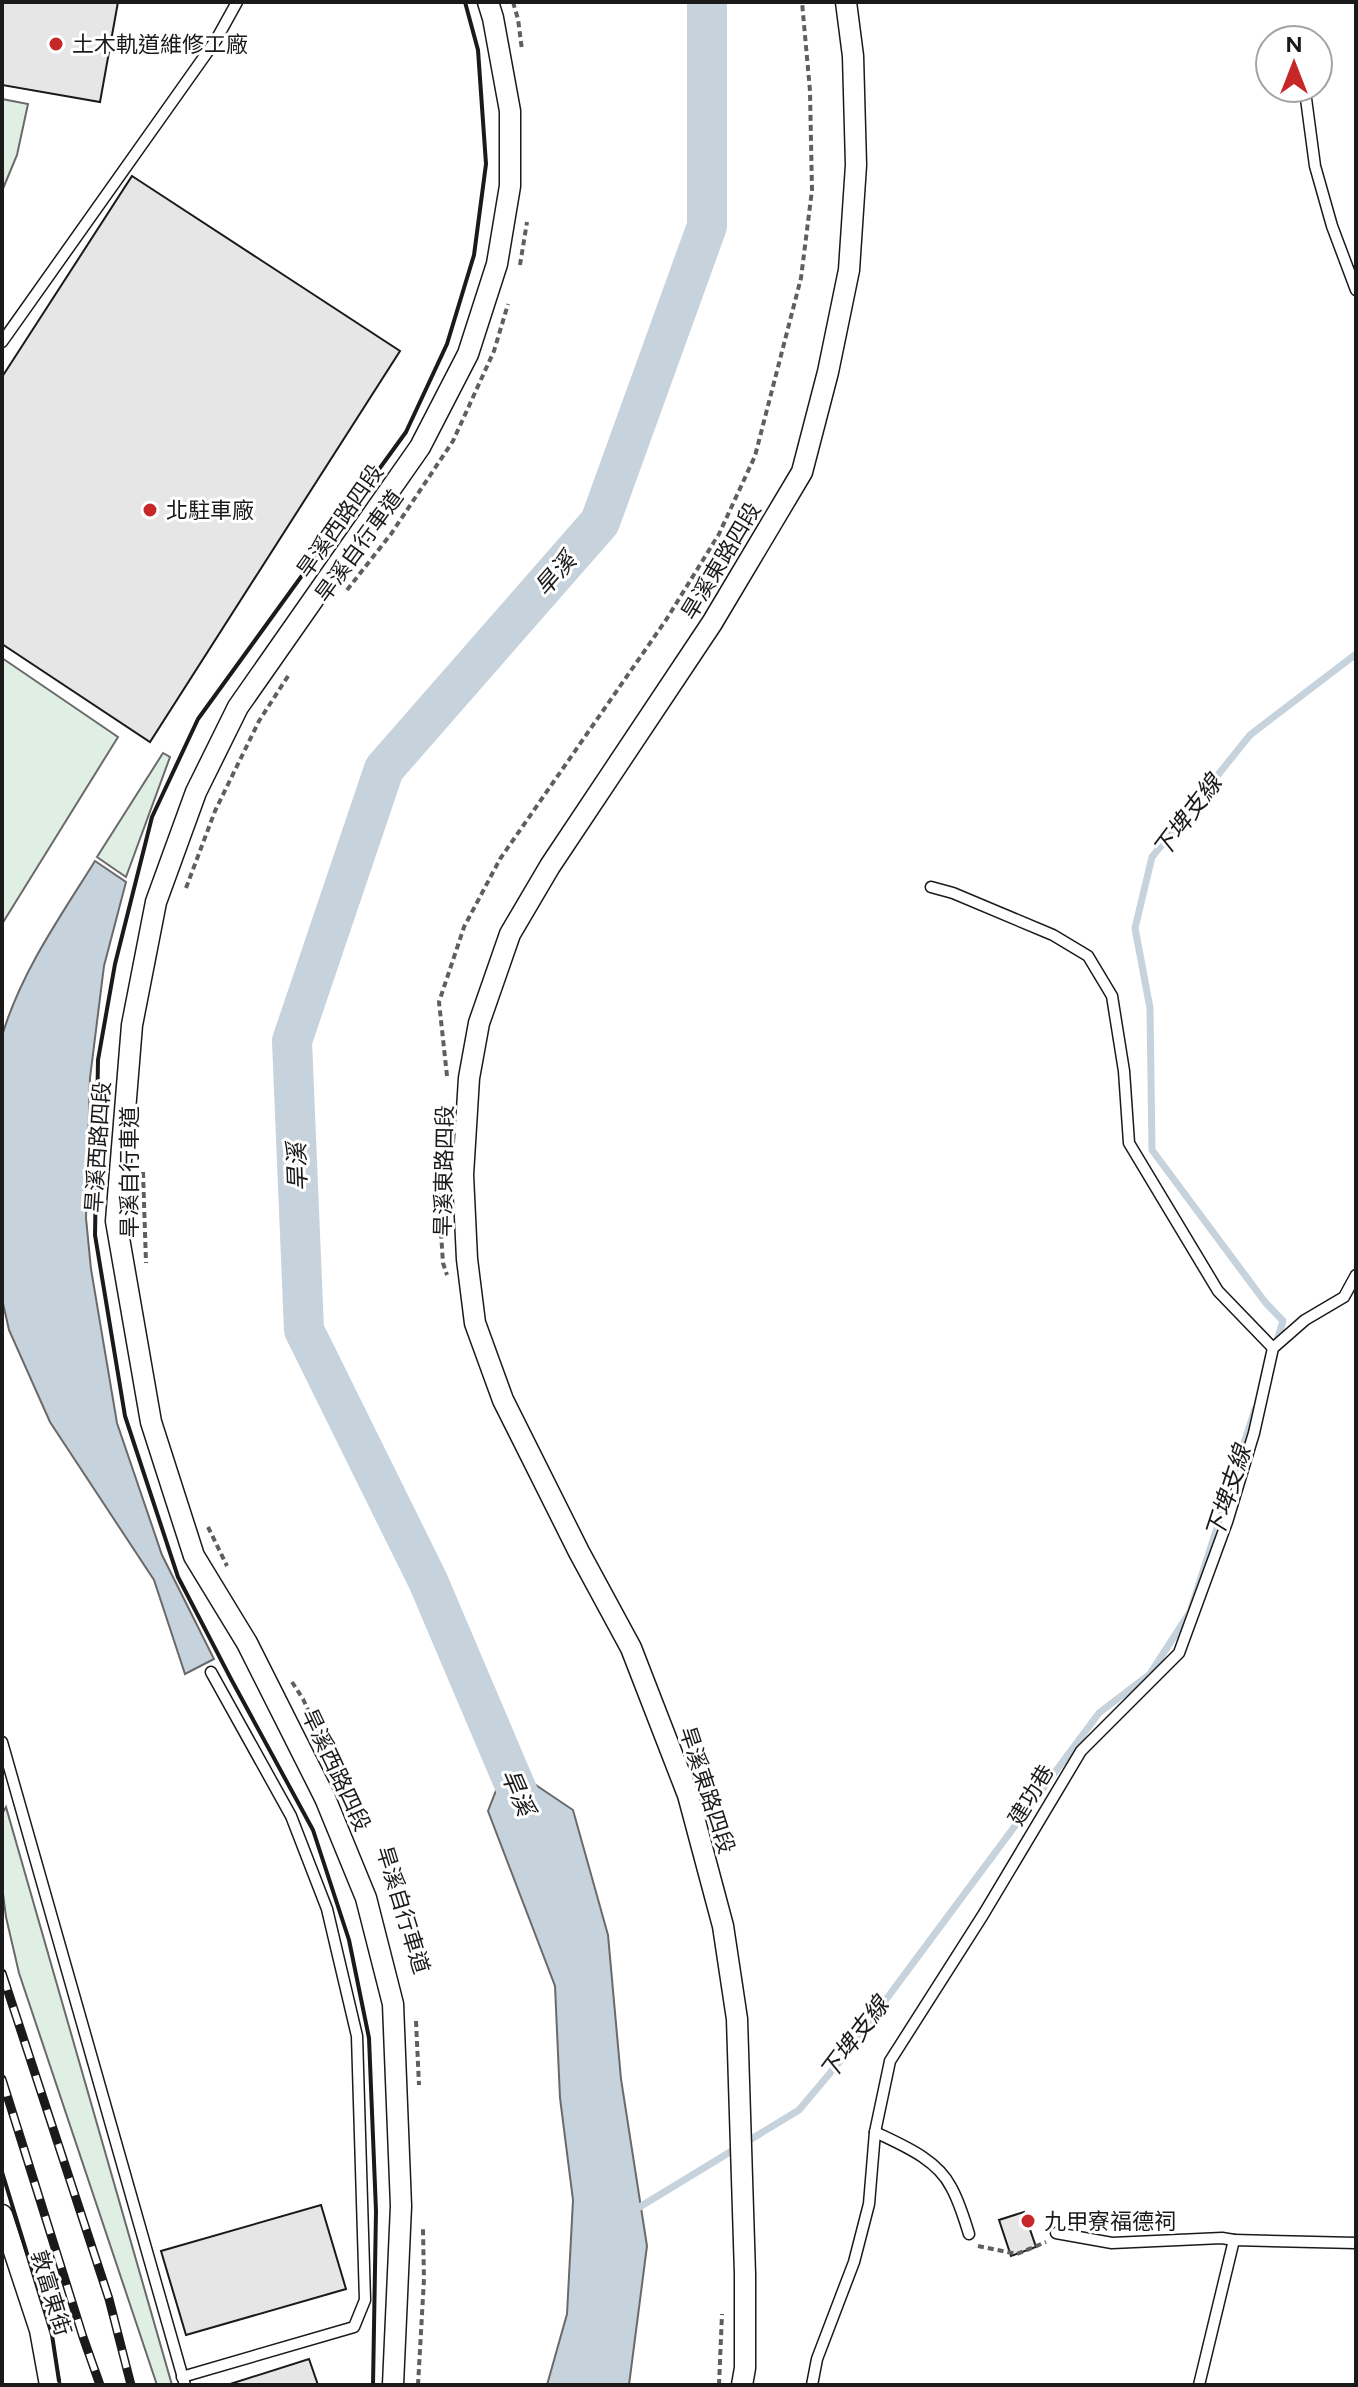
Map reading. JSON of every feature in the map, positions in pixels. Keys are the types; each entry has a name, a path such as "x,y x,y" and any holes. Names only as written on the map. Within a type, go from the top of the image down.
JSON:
{"street":[{"name":"旱溪西路四段","path":"393,2385 401,2206 393,2004 366,1898 325,1798 247,1643 194,1556 151,1422 116,1221 132,1025 156,902 196,792 238,707 420,447 468,354 497,264 510,186 510,111 488,2"},
{"name":"旱溪東路四段","path":"742,2385 745,2368 745,2274 737,2019 723,1926 688,1795 631,1648 503,1400 475,1323 467,1259 463,1175 469,1078 479,1023 510,934 550,866 712,623 802,472 828,372 849,270 856,165 853,56 846,2"},
{"name":"敦富東街","path":"2,2215 40,2330 50,2385"}],"lane":[{"path":"2,342 216,40 237,2"},
{"path":"1307,104 1315,166 1332,226 1356,290"},
{"path":"931,887 953,893 1053,935 1088,956 1112,996 1124,1071 1129,1143 1218,1291 1273,1348 1305,1320 1344,1297 1356,1275"},
{"name":"建功巷","path":"812,2385 817,2359 854,2262 869,2204 875,2132 890,2061 983,1915 1081,1751 1179,1653 1232,1507 1254,1433 1273,1348"},
{"path":"2,1742 183,2381 354,2327 365,2300 357,2036 327,1909 291,1816 211,1672"},
{"path":"875,2132 907,2147 939,2170 950,2185 969,2234"},
{"path":"1056,2233 1112,2243 1222,2238 1356,2243"},
{"path":"1199,2385 1234,2240"}],"path":[{"path":"513,2 523,61"},
{"path":"447,1082 439,1002 464,927 500,859 666,620 719,534 755,456 801,278 812,190 810,91 802,2"},
{"path":"517,275 529,214"},
{"name":"旱溪自行車道","path":"345,594 391,534 453,441 494,351 512,290"},
{"path":"181,900 215,811 259,721 292,669"},
{"path":"443,1127 438,1187 443,1263 447,1276"},
{"name":"旱溪自行車道","path":"142,1161 147,1266"},
{"path":"203,1515 230,1573"},
{"path":"288,1675 303,1699 328,1754"},
{"path":"416,2017 419,2094"},
{"path":"418,2385 424,2279 422,2218"},
{"path":"969,2234 979,2247 1017,2254 1051,2240 1056,2233"}],"green space":[{"path":"2,99 28,104 17,155 2,191"},
{"path":"2,658 118,737 2,924"},
{"path":"163,753 170,757 126,877 97,857"},
{"path":"6,1807 172,2385 157,2385 19,1973 2,1886 2,1814"}],"water":[{"path":"95,861 126,882 104,966 90,1078 86,1218 91,1269 117,1423 162,1555 214,1659 185,1674 154,1580 50,1422 9,1330 2,1299 2,1036 31,967"},
{"path":"506,1765 573,1810 608,1935 621,2079 647,2246 629,2385 547,2385 567,2314 573,2200 560,2098 555,1986 488,1811"}],"building":[{"name":"土木軌道維修工廠","path":"2,2 118,2 100,102 2,85"},
{"name":"北駐車廠","path":"132,176 400,351 150,742 2,644 2,377"},
{"path":"321,2205 346,2289 186,2335 161,2251"},
{"path":"1024,2212 1036,2247 1011,2256 999,2220"},
{"path":"309,2359 318,2385 227,2385"}],"waterway":[{"name":"旱溪","path":"527,1814 428,1581 304,1330 292,1041 384,769 600,522 707,226 707,2"},
{"name":"下埤支線","path":"1276,1344 1283,1321 1265,1302 1152,1150 1150,1008 1135,928 1152,857 1250,735 1356,654"},
{"name":"下埤支線","path":"633,2211 799,2110 841,2060 1099,1713 1150,1674 1190,1612 1255,1409"}],"railway":[{"path":"2,1973 109,2299 131,2385"},
{"path":"2,2079 100,2385"}],"wall":[{"path":"373,2385 376,2211 369,2038 349,1940 313,1830 178,1577 125,1416 95,1235 98,1060 115,964 152,817 198,719 406,432 447,344 474,255 486,164 478,50 465,2"},
{"path":"2,2172 52,2335 59,2381"}],"place":[{"name":"土木軌道維修工廠","path":"56,44"},
{"name":"北駐車廠","path":"150,510"},
{"name":"九甲寮福德祠","path":"1028,2221"}]}
